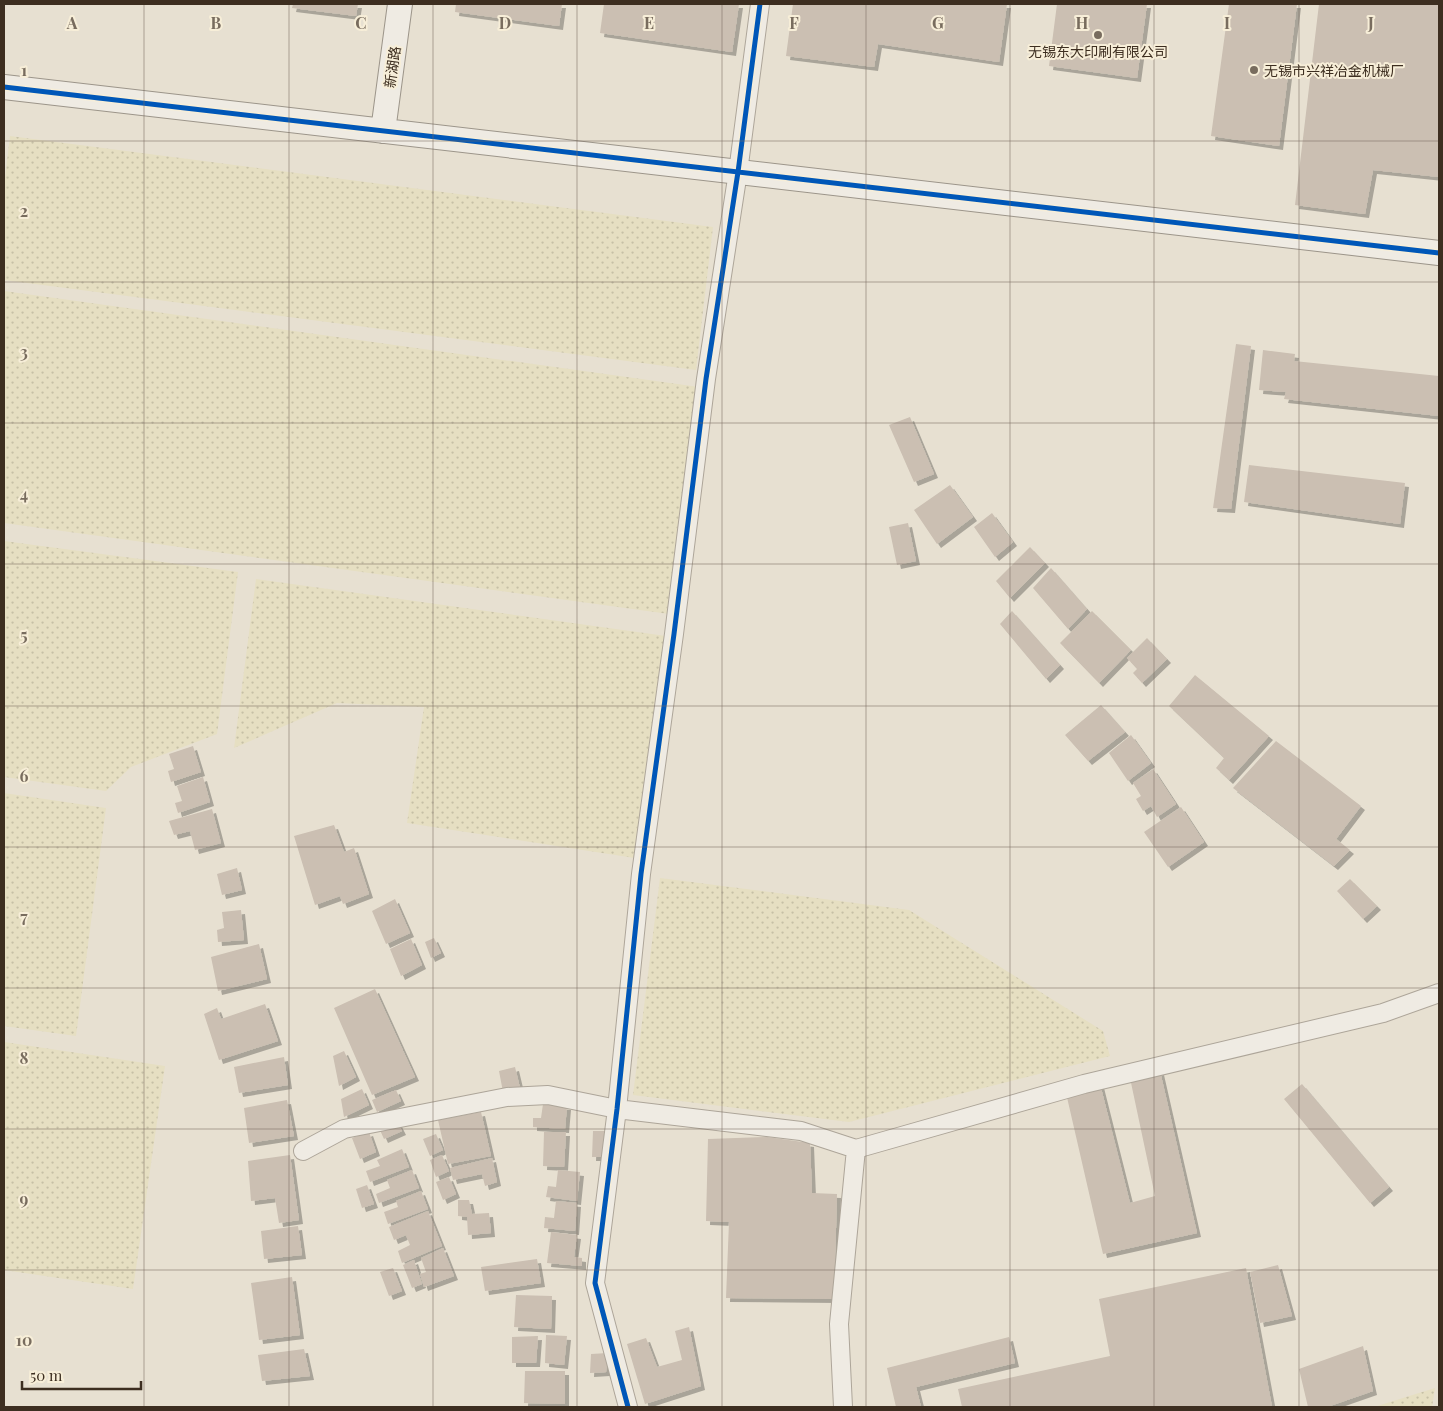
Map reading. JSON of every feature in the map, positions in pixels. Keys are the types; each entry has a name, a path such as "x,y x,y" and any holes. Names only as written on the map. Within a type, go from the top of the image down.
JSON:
{"street":[{"name":"新湖路","path":"383,131 400,4"},
{"path":"628,1407 595,1283 617,1109 641,874 673,644 706,379 738,172 760,4"},
{"path":"4,87 1439,253"},
{"path":"303,1150 344,1128 507,1097 548,1095 617,1109 801,1131 856,1149 1084,1084 1383,1013 1439,993"},
{"path":"843,1407 840,1324 856,1149"}],"shaded area":[{"path":"10,136 713,227 696,370 4,280 4,186"},
{"path":"4,291 699,387 669,614 4,523"},
{"path":"4,541 238,572 217,734 131,767 106,791 4,777"},
{"path":"256,579 666,636 641,859 407,823 424,707 337,703 234,748"},
{"path":"4,793 106,808 76,1036 4,1026"},
{"path":"660,878 909,910 1103,1031 1110,1056 849,1122 633,1095"},
{"path":"4,1042 165,1066 133,1289 4,1270"},
{"path":"1435,1388 1432,1407 1374,1407"}],"building":[{"path":"293,4 358,4 356,16 292,8"},
{"path":"456,4 562,4 559,26 455,12"},
{"path":"604,4 739,4 732,52 600,33"},
{"path":"793,4 1007,4 999,62 878,44 874,67 786,56"},
{"name":"无锡东大印刷有限公司","path":"1057,4 1147,4 1137,78 1049,66"},
{"name":"无锡市兴祥冶金机械厂","path":"1229,4 1297,4 1279,146 1211,136"},
{"path":"1319,4 1439,4 1439,177 1373,170 1365,214 1295,205"},
{"path":"1236,344 1251,346 1231,509 1213,508"},
{"path":"1263,350 1295,354 1294,361 1439,376 1439,416 1284,399 1286,392 1259,390"},
{"path":"910,417 934,474 914,482 889,425"},
{"path":"1249,465 1405,483 1400,524 1244,502"},
{"path":"950,485 973,517 937,544 914,510"},
{"path":"992,513 1013,542 995,557 974,527"},
{"path":"908,523 916,561 897,565 889,527"},
{"path":"1030,547 1045,563 1010,598 996,581"},
{"path":"1051,568 1087,609 1068,629 1033,588"},
{"path":"1012,611 1060,665 1046,679 1000,624"},
{"path":"1092,611 1131,650 1099,683 1060,643"},
{"path":"1147,638 1167,659 1142,683 1133,673 1137,669 1127,658"},
{"path":"1195,675 1269,736 1229,780 1216,768 1224,758 1169,706"},
{"path":"1101,705 1125,732 1088,761 1065,735"},
{"path":"1131,735 1151,763 1128,781 1109,753"},
{"path":"1276,741 1361,806 1336,839 1350,850 1334,866 1233,788"},
{"path":"193,746 201,772 171,782 168,771 174,769 169,754"},
{"path":"1153,769 1176,804 1157,817 1151,806 1143,811 1136,799 1141,796 1133,783"},
{"path":"203,777 210,802 178,813 175,803 182,801 177,786"},
{"path":"1181,807 1204,842 1168,867 1144,832"},
{"path":"212,809 221,843 195,850 190,831 174,835 169,821"},
{"path":"334,825 344,852 354,848 369,894 343,904 340,896 315,905 294,836"},
{"path":"237,868 242,890 222,895 217,874"},
{"path":"1350,879 1377,906 1363,919 1337,891"},
{"path":"395,899 410,933 386,944 372,911"},
{"path":"241,910 244,940 218,942 217,930 224,928 222,912"},
{"path":"434,938 441,953 431,958 425,942"},
{"path":"411,939 422,965 401,976 390,949"},
{"path":"259,944 267,979 218,991 211,957"},
{"path":"375,989 415,1077 372,1095 334,1008"},
{"path":"265,1004 278,1041 219,1060 204,1014 217,1008 221,1019"},
{"path":"344,1051 356,1077 339,1086 333,1056"},
{"path":"284,1057 288,1085 239,1093 234,1067"},
{"path":"515,1067 520,1088 503,1092 499,1071"},
{"path":"1160,1071 1197,1233 1103,1254 1066,1093 1100,1084 1130,1203 1155,1196 1130,1078"},
{"path":"1302,1084 1389,1187 1370,1203 1284,1099"},
{"path":"362,1089 369,1105 344,1117 341,1099"},
{"path":"396,1090 401,1101 377,1112 372,1100"},
{"path":"287,1100 294,1136 249,1143 244,1108"},
{"path":"543,1104 567,1106 565,1129 533,1127 533,1118 541,1118"},
{"path":"481,1112 491,1156 448,1164 438,1120"},
{"path":"396,1119 402,1131 384,1139 379,1128"},
{"path":"593,1131 609,1131 608,1157 592,1157"},
{"path":"369,1132 376,1152 360,1159 352,1138"},
{"path":"544,1132 566,1132 564,1167 543,1166"},
{"path":"436,1134 443,1150 430,1156 423,1139"},
{"path":"767,1137 810,1143 812,1193 837,1194 834,1299 726,1298 729,1222 706,1221 708,1139"},
{"path":"402,1149 409,1167 370,1182 366,1171 380,1166 377,1160"},
{"path":"290,1155 299,1220 279,1223 275,1198 251,1201 248,1161"},
{"path":"442,1155 449,1171 436,1177 430,1160"},
{"path":"492,1158 497,1182 485,1186 482,1174 453,1180 450,1168"},
{"path":"412,1170 419,1188 379,1203 376,1194 390,1188 387,1180"},
{"path":"558,1170 580,1172 577,1201 546,1197 548,1186 556,1187"},
{"path":"449,1177 456,1194 443,1200 436,1182"},
{"path":"367,1185 374,1204 362,1208 356,1189"},
{"path":"421,1191 428,1209 388,1224 384,1212 398,1207 396,1201"},
{"path":"458,1200 469,1200 472,1214 489,1213 491,1233 468,1235 467,1217 458,1216"},
{"path":"556,1201 577,1203 575,1231 544,1228 545,1217 554,1218"},
{"path":"428,1211 442,1246 402,1263 398,1251 410,1245 406,1235 394,1240 389,1227"},
{"path":"298,1226 302,1255 264,1259 261,1231"},
{"path":"551,1232 577,1235 574,1257 582,1258 582,1266 547,1263"},
{"path":"443,1248 454,1276 424,1287 420,1274 426,1272 421,1258"},
{"path":"537,1259 541,1283 485,1291 481,1267"},
{"path":"414,1260 422,1284 412,1288 403,1265"},
{"path":"1278,1265 1292,1316 1260,1323 1250,1272"},
{"path":"393,1268 402,1291 389,1296 380,1272"},
{"path":"1246,1268 1272,1407 962,1407 958,1389 1110,1356 1099,1299"},
{"path":"292,1277 300,1335 259,1340 251,1283"},
{"path":"516,1295 552,1296 551,1329 514,1327"},
{"path":"689,1327 701,1386 645,1404 627,1344 646,1338 657,1367 682,1360 675,1331"},
{"path":"546,1335 567,1336 564,1365 545,1363"},
{"path":"538,1336 536,1363 512,1363 512,1337"},
{"path":"1009,1337 1015,1363 916,1387 921,1407 896,1407 887,1368"},
{"path":"1363,1346 1373,1391 1327,1407 1308,1407 1299,1369"},
{"path":"304,1349 310,1376 262,1381 258,1355"},
{"path":"608,1353 606,1372 590,1373 591,1354"},
{"path":"525,1371 565,1371 565,1404 524,1403"}],"cycle path":[{"path":"628,1407 595,1283 617,1109 641,874 706,379 738,172 760,4"},
{"path":"4,87 1439,253"}],"place":[{"name":"无锡东大印刷有限公司","path":"1098,35"},
{"name":"无锡市兴祥冶金机械厂","path":"1254,70"}]}
